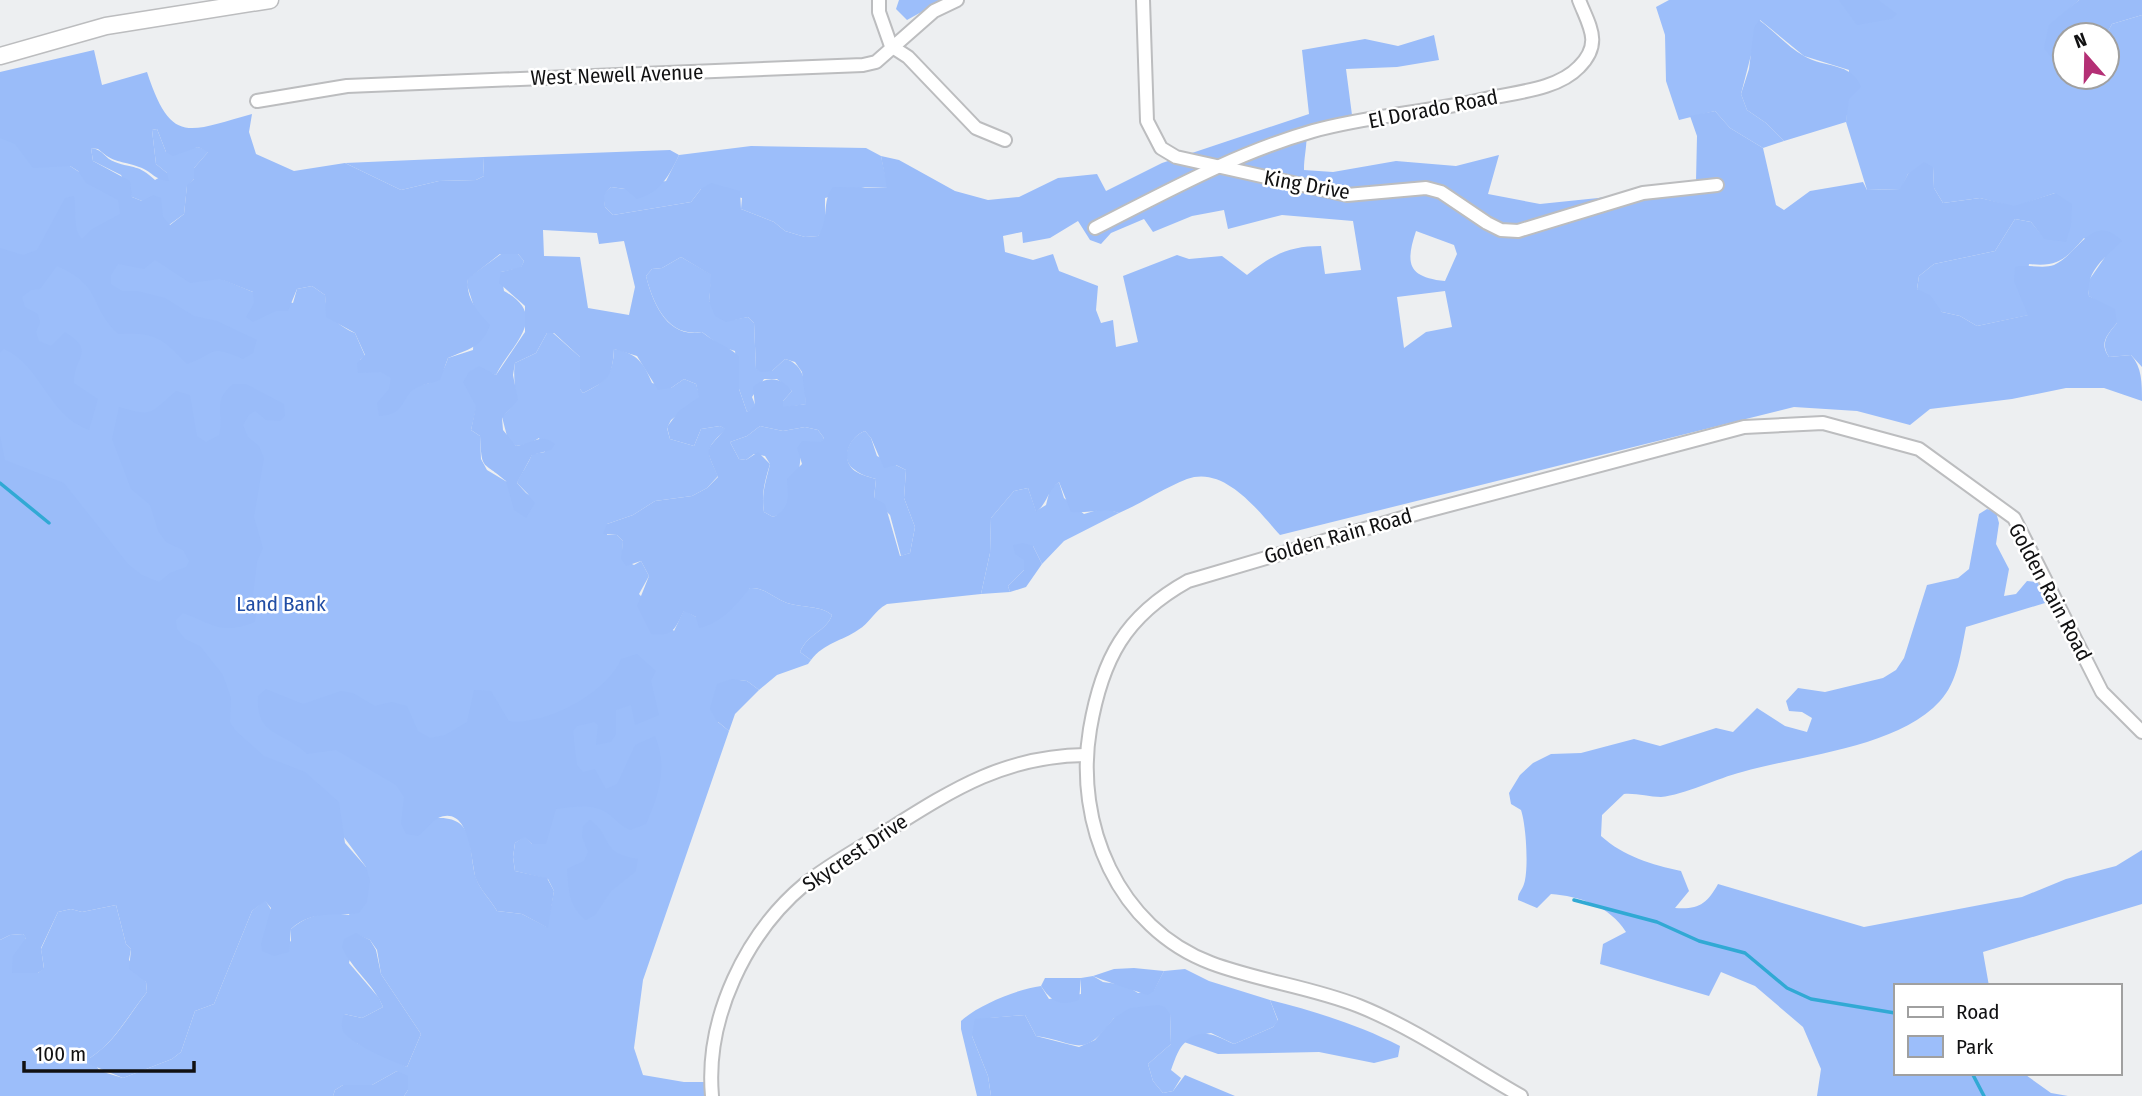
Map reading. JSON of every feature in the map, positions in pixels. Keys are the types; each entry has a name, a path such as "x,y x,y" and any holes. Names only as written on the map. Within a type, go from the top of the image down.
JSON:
{"main road":[{"path":"0,56 106,26 270,0"}],"street":[{"path":"878,0 879,12 891,46 908,57 976,128 1005,140"},
{"name":"West Newell Avenue","path":"257,101 346,86 863,65 876,62 891,46 934,11 957,0"},
{"name":"King Drive","path":"1143,0 1147,121 1151,134 1161,148 1176,157 1347,195 1426,188 1441,192 1501,230 1518,231 1643,193 1717,184"},
{"name":"El Dorado Road","path":"1095,228 1213,167 1315,130 1461,105 1552,84 1578,68 1590,52 1594,38 1578,0"},
{"name":"Golden Rain Road","path":"1521,1096 1375,1013 1336,998 1211,963 1162,936 1122,894 1104,859 1093,816 1085,755 1102,671 1128,629 1167,593 1188,581 1419,513 1744,427 1823,423 1919,449 2014,518 2102,692 2142,732"},
{"name":"Skycrest Drive","path":"712,1096 719,1030 741,965 771,919 806,884 940,797 977,777 1035,760 1085,755"}],"green space":[{"path":"899,0 943,0 907,20 896,9"},
{"path":"1669,0 2079,0 2066,12 2064,21 2051,21 2051,91 2121,91 2121,21 2142,15 2142,367 2131,355 2109,357 2106,352 2106,339 2117,323 2103,305 2089,296 2087,283 2105,257 2084,238 2071,252 2054,263 2029,264 2024,300 2029,315 1977,326 1960,316 1942,312 1917,289 1919,276 1934,264 1995,251 2015,219 2031,222 2045,239 2055,193 2014,207 1980,198 1943,203 1934,188 1933,167 1908,174 1901,189 1867,190 1846,122 1849,70 1804,56 1760,20 1741,94 1747,110 1766,123 1784,141 1763,148 1730,128 1715,111 1679,120 1666,81 1665,35 1656,7"},
{"path":"157,129 166,152 198,147 209,151 194,168 194,179 187,186 184,214 169,225 142,201 132,197 121,175 93,161 91,148 112,161 140,169 155,180 167,173 156,164 152,130"},
{"name":"Land Bank","path":"16,136 70,166 131,206 224,280 253,292 293,303 297,289 312,286 325,295 330,314 343,327 355,333 365,356 360,360 410,383 422,385 432,382 441,373 448,358 473,350 475,310 467,285 468,278 501,254 518,254 524,261 521,268 501,272 504,291 518,301 525,311 526,321 518,342 496,375 485,371 471,430 480,436 481,459 487,470 529,495 517,483 532,454 545,452 539,438 529,444 516,446 508,440 502,417 515,398 515,363 536,353 547,333 553,333 580,357 580,389 583,393 607,377 614,349 629,353 639,360 652,383 671,388 684,379 696,384 700,397 671,420 667,428 670,439 694,446 701,429 720,426 726,429 709,451 718,476 707,488 692,496 655,501 633,515 607,524 607,535 617,535 623,541 622,559 634,565 641,561 649,576 639,594 674,631 684,610 696,617 750,588 764,591 787,603 822,610 832,615 800,652 811,660 808,664 777,675 759,690 747,681 738,680 718,722 729,731 643,980 634,1048 643,1075 684,1082 706,1082 705,1096 404,1096 408,1090 397,1071 372,1085 343,1085 335,1090 333,1096 0,1096 0,940 10,935 23,934 26,937 19,973 38,973 44,968 41,949 58,912 71,909 82,912 116,905 126,944 131,949 129,960 146,982 147,992 114,1036 90,1058 100,1071 123,1078 172,1059 181,1052 195,1011 214,1004 252,911 265,900 291,942 291,929 304,920 333,913 349,915 366,867 343,836 139,928 0,775 0,137","holes":["520,776 545,843 532,844 525,836 515,843 515,871 548,879 554,891 547,927 522,914 497,911 476,878 465,829 450,819 437,818","356,934 370,940 377,950 381,974 421,1034 407,1067 357,1043 344,1014 362,1018 383,1007 379,998 349,963"]},
{"path":"751,146 866,148 881,156 888,188 865,187 825,198 825,227 818,236 805,237 785,231 774,222 741,209 742,198 701,189 691,202 613,215 605,207 603,195 611,187 625,189 666,181 679,155"},
{"path":"483,157 484,176 476,180 439,181 401,190 345,163"},
{"path":"681,257 712,275 709,301 726,321 748,317 754,323 756,369 772,371 785,359 797,365 805,383 806,404 783,408 783,401 792,391 777,379 764,379 752,397 756,407 747,412 739,389 735,351 722,347 702,332 680,330 664,317 646,276 652,269 662,268"},
{"path":"760,426 783,431 805,427 818,430 824,438 822,442 811,444 800,455 798,475 787,508 773,517 764,512 763,505 770,464 765,456 754,454 746,460 739,459 730,442 747,436"},
{"path":"865,431 871,438 877,456 906,470 904,498 915,527 910,553 901,556 890,515 874,499 876,479 857,472 847,460 851,443"},
{"path":"1059,482 1064,498 1084,514 1104,508 1119,513 1064,541 1042,564 1033,546 1024,560 1024,570 1008,586 1010,592 981,594 990,553 991,518 1014,491 1028,488 1036,511 1046,505 1050,489"},
{"path":"1185,969 1209,981 1270,1000 1278,1021 1273,1027 1234,1044 1211,1033 1188,1040 1180,1048 1171,1070 1181,1078 1173,1091 1163,1093 1153,1081 1148,1064 1171,1044 1170,1014 1114,1018 1094,1040 1079,1045 1036,1036 1025,1015 990,1018 972,1036 988,1076 991,1096 977,1096 961,1021 977,1009 1010,994 1041,986 1049,999 1081,994 1081,978 1093,976 1103,982 1125,985 1138,993 1154,990 1164,971"}],"shaded area":[{"path":"1839,0 1878,0 1897,14 1891,19 1857,25"},
{"path":"2079,0 2142,0 2142,15 2121,21 2054,21"},
{"path":"1759,20 1804,56 1844,69 1857,79 1861,87 1849,99 1846,122 1784,141 1766,123 1747,110 1741,94 1749,69 1754,28"},
{"path":"2051,23 2051,57 2044,48"},
{"path":"1434,35 1439,60 1397,67 1346,69 1352,115 1306,128 1304,170 1333,172 1396,161 1456,166 1499,155 1488,194 1540,204 1598,198 1696,181 1697,136 1690,116 1715,111 1730,128 1763,148 1776,205 1784,210 1810,191 1863,182 1867,190 1900,189 1908,174 1924,162 1933,167 1934,188 1943,203 1980,198 2014,206 2055,193 2072,204 2071,225 2066,242 2044,239 2031,222 2015,219 1995,251 1934,264 1919,276 1917,289 1930,295 1942,312 1960,316 1977,326 2028,315 2014,281 2015,267 2054,265 2094,233 2111,233 2122,241 2093,272 2089,296 2115,309 2117,323 2107,335 2104,343 2106,352 2109,357 2131,355 2135,360 2141,376 2142,401 2104,388 2066,388 2012,399 1930,409 1910,425 1857,411 1794,407 1280,535 1240,493 1215,479 1201,476 1187,479 1119,513 1071,512 1059,482 1036,512 1028,488 1014,491 991,518 990,553 981,594 887,604 862,627 827,646 811,660 800,652 832,615 822,610 787,603 755,588 750,588 728,612 707,626 699,628 696,617 684,611 669,633 651,634 637,606 649,576 641,561 626,566 621,559 623,541 617,535 603,534 607,524 633,515 655,501 692,496 707,488 718,477 709,450 725,429 720,426 701,429 694,446 670,439 667,427 679,411 699,397 696,384 684,379 671,388 658,390 637,356 614,349 608,377 583,393 580,389 580,357 554,333 547,333 536,353 515,363 513,375 518,400 502,418 503,430 516,446 541,439 555,444 551,450 532,455 517,483 535,503 526,518 514,510 506,481 483,461 480,436 471,430 476,406 463,382 469,372 479,366 496,375 525,332 525,306 499,283 501,272 521,267 524,261 518,254 500,254 468,279 470,298 490,325 483,339 474,347 448,358 440,380 412,391 395,412 388,415 379,416 377,403 389,389 391,378 381,372 358,373 357,363 365,355 355,333 326,317 325,295 312,286 297,289 288,311 276,311 253,322 246,317 254,303 253,292 220,279 190,283 155,260 144,269 118,264 111,275 111,284 122,291 137,291 165,298 194,316 217,321 257,340 253,353 243,359 218,351 187,364 157,338 141,334 118,334 82,281 57,266 40,289 31,290 22,297 25,307 38,314 40,323 36,332 39,341 51,346 65,332 80,345 82,350 74,383 98,399 89,430 63,413 37,378 17,357 4,349 0,353 0,248 23,255 37,250 65,198 74,196 76,225 82,239 92,229 120,214 118,200 86,183 78,171 70,166 33,168 15,144 0,138 0,72 94,50 102,85 147,72 164,112 184,127 197,128 252,114 249,132 256,154 294,171 345,163 401,190 439,181 476,180 484,176 483,157 670,150 679,155 668,176 652,192 637,199 625,189 611,187 604,195 605,207 613,215 691,202 701,189 711,183 740,191 741,209 774,222 785,231 805,237 818,236 822,230 827,199 833,187 887,188 881,156 899,160 955,191 988,200 1019,197 1058,178 1097,174 1106,191 1162,163 1309,114 1302,50 1365,39 1398,46","holes":["157,129 166,152 173,156 198,147 208,152 194,168 194,179 187,185 184,214 170,225 163,217 161,198 153,195 142,201 132,197 130,181 93,161 91,148 169,181 167,173 156,164 152,130","1224,210 1228,229 1282,215 1353,221 1361,270 1325,274 1321,246 1281,253 1247,275 1222,256 1189,259 1177,255 1123,276 1138,342 1116,347 1113,320 1101,323 1096,310 1098,286 1059,271 1053,254 1033,260 1005,252 1003,236 1022,232 1023,243 1050,238 1078,221 1090,240 1101,244 1111,233 1144,219 1153,232 1192,216","543,230 597,233 599,244 624,241 635,287 629,315 588,308 580,257 544,256","1416,231 1454,245 1457,254 1445,281 1417,272 1412,267 1411,252","681,257 711,275 709,301 715,316 726,322 748,317 754,323 756,369 761,372 772,371 785,359 795,362 802,372 806,404 783,407 783,401 792,391 783,382 768,379 753,387 755,406 747,412 739,389 739,357 702,332 690,333 671,325 658,308 649,287 646,276 652,269 662,268","1445,291 1452,327 1426,332 1404,348 1397,297","760,426 783,431 805,427 818,430 824,438 821,442 802,441 797,448 802,464 787,479 786,506 773,517 764,512 763,505 770,464 758,452 746,460 739,459 730,442 747,436","865,431 871,438 884,468 896,465 906,470 904,498 915,527 910,553 900,556 885,504 874,498 876,479 865,476 850,466 848,448 855,438"]},
{"path":"233,384 246,384 284,404 285,416 280,421 266,420 255,411 243,425 248,437 259,446 264,458 254,517 263,548 257,562 253,595 257,610 255,622 234,628 218,627 183,613 176,620 177,629 185,639 200,646 223,675 231,698 230,722 235,730 264,756 305,772 339,802 345,843 366,867 370,881 367,902 359,913 315,916 299,923 291,929 289,952 274,956 262,951 261,944 271,908 265,901 252,911 214,1004 195,1011 181,1052 172,1059 123,1078 89,1064 90,1058 114,1036 147,992 146,982 129,969 131,949 126,944 116,905 82,912 71,909 58,912 41,948 44,969 38,973 12,973 13,956 26,938 23,934 10,935 0,940 0,436 5,460 64,483 128,564 142,575 159,582 170,573 186,567 189,561 183,550 166,542 158,531 150,505 131,489 112,439 119,407 145,412 155,409 176,391 190,395 197,436 206,442 219,435 220,403 226,390"},
{"path":"1987,509 1996,512 1999,523 1996,544 2009,569 2004,596 2016,594 2027,581 2038,582 2045,603 1966,627 1951,685 1940,701 1922,717 1874,740 1742,772 1680,793 1661,797 1624,794 1602,815 1601,836 1610,843 1638,859 1681,871 1689,891 1675,908 1696,907 1706,901 1718,884 1864,927 2022,897 2066,879 2116,866 2142,850 2142,904 1983,952 1989,984 1894,984 1894,1075 2026,1075 2051,1093 2068,1096 1817,1096 1821,1069 1803,1027 1755,986 1721,972 1709,996 1600,964 1603,944 1626,932 1611,915 1593,904 1562,895 1551,894 1537,908 1518,900 1526,877 1527,858 1523,817 1521,810 1511,804 1509,793 1520,775 1533,763 1551,754 1581,753 1634,739 1660,746 1716,728 1733,732 1757,708 1785,726 1807,732 1812,718 1802,712 1789,711 1786,701 1798,688 1825,692 1883,678 1896,670 1904,658 1927,585 1958,578 1969,569 1979,514"},
{"path":"1023,543 1033,546 1042,564 1026,587 1010,592 1008,586 1024,570 1024,560 1015,554 1013,545"},
{"path":"637,654 656,671 651,681 659,715 635,725 631,705 616,710 616,734 611,742 596,745 598,725 594,722 577,726 573,731 577,765 583,772 595,769 606,789 617,784 635,745 655,736 661,770 655,802 646,824 630,830 596,808 582,806 556,809 546,844 532,844 525,837 515,843 515,871 547,878 554,891 548,928 522,914 497,911 476,879 468,837 457,819 449,816 438,818 418,836 406,834 401,824 404,797 396,785 336,750 307,754 266,726 258,709 258,696 266,689 303,704 341,691 353,693 375,706 392,702 407,706 418,731 430,738 445,735 467,722 474,690 491,691 509,721 540,718 557,713 589,695 614,672 621,659"},
{"path":"732,679 747,681 759,690 735,714 729,731 717,721 710,709 717,684"},
{"path":"590,820 617,853 638,859 636,871 611,891 595,915 586,920 573,903 567,869 584,861 588,852 582,836 583,826"},
{"path":"356,933 370,940 376,950 381,974 421,1034 407,1067 362,1046 343,1031 344,1014 362,1018 383,1007 342,947 344,939"},
{"path":"1114,969 1164,971 1154,991 1148,995 1093,976"},
{"path":"1045,978 1081,978 1079,1000 1061,1003 1052,999 1041,986"},
{"path":"1270,1000 1369,1031 1400,1046 1398,1057 1374,1063 1319,1052 1218,1054 1184,1042 1197,1035 1209,1034 1234,1044 1273,1027 1278,1020"},
{"path":"1159,1005 1165,1007 1170,1014 1171,1044 1148,1064 1153,1081 1163,1093 1173,1091 1185,1075 1235,1096 991,1096 988,1076 972,1036 975,1019 1025,1015 1036,1036 1079,1047 1095,1040 1114,1018 1130,1008"},
{"path":"397,1071 408,1076 408,1090 404,1096 333,1096 335,1090 343,1085 372,1085"}],"waterway":[{"path":"0,483 49,523"},
{"path":"1574,900 1657,922 1699,941 1745,953 1787,988 1811,999 1894,1013"},
{"path":"1973,1075 1984,1096"}]}
